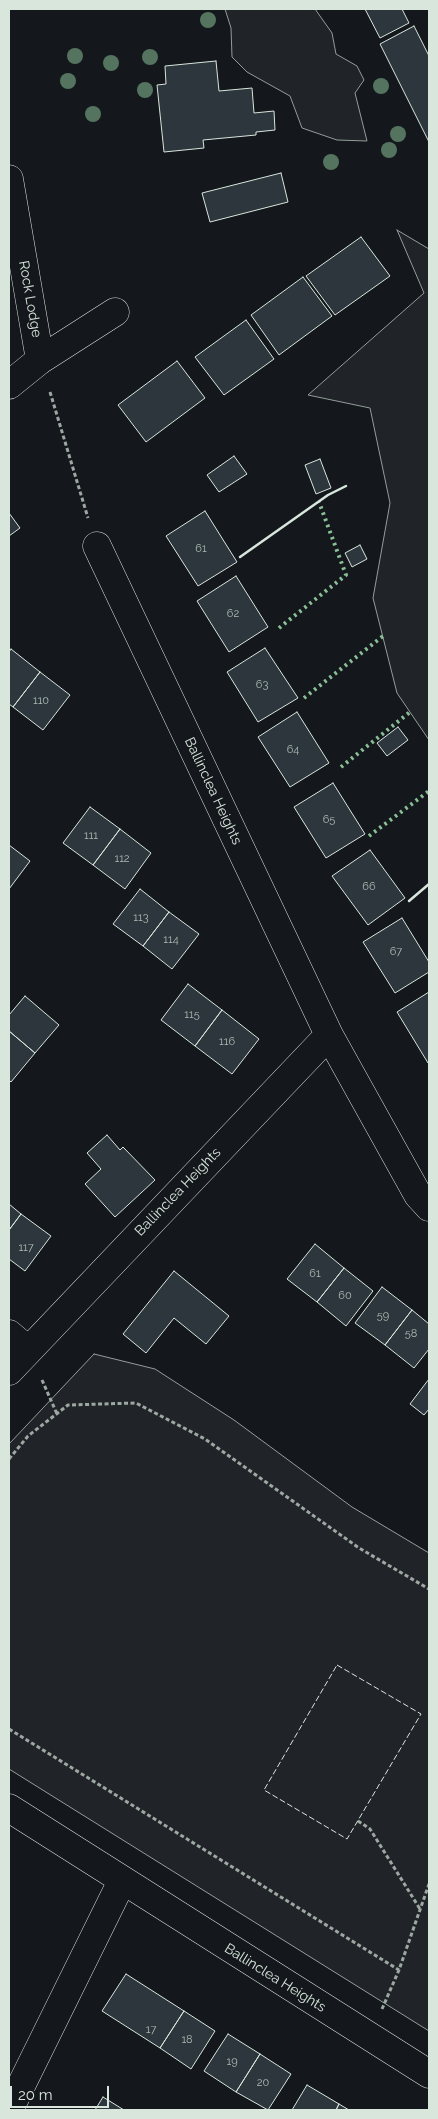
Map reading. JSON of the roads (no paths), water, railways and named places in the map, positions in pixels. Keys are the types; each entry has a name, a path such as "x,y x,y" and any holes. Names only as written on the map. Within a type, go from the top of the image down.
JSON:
{"street":[{"name":"Rock Lodge","path":"9,179 40,360"},
{"name":"Rock Lodge","path":"9,386 40,360 115,312"},
{"name":"Ballinclea Heights","path":"97,546 329,1035 418,1196 429,1207"},
{"name":"Ballinclea Heights","path":"9,1371 18,1342 329,1035"},
{"name":"Ballinclea Heights","path":"9,1808 429,2074"},
{"path":"9,2110 122,1881"}]}
